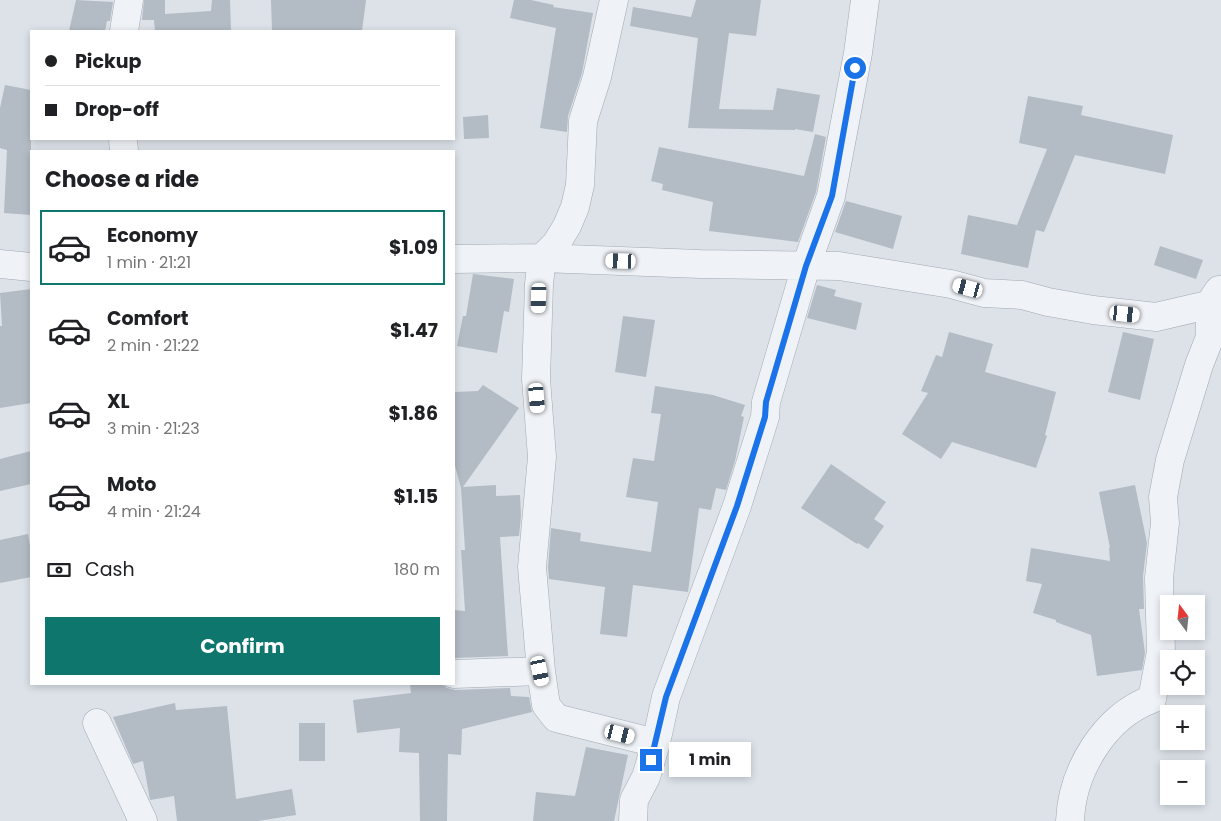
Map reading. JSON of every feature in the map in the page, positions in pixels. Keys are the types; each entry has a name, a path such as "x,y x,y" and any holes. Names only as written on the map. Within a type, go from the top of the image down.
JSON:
{"street":[{"path":"124,30 129,0"},
{"path":"614,0 597,77 583,120 580,185 575,207 568,226 556,244 542,258 539,284 536,379 542,457 532,567 540,671 546,705 556,718 656,743"},
{"path":"633,821 634,800 646,777 666,697 737,506 765,417 766,402 806,266 832,196 858,53 865,0"},
{"path":"455,259 542,258 700,264 839,266 951,284 984,293 1022,295 1093,310 1156,317 1217,297 1210,338 1199,365 1170,460 1163,497 1165,523 1159,578 1161,652 1152,699 1136,705 1115,722 1098,742 1084,765 1074,788 1070,821"},
{"path":"0,264 30,266"},
{"path":"455,674 540,671"},
{"path":"97,723 143,821"}],"building":[{"path":"76,0 113,2 110,21 107,21 105,30 69,30"},
{"path":"144,0 165,0 165,14 211,11 212,0 230,0 231,30 155,30 154,20 142,20"},
{"path":"271,0 366,0 362,30 272,30"},
{"path":"514,0 531,0 554,5 553,7 593,13 582,73 568,116 567,132 540,128 556,28 510,18"},
{"path":"696,0 761,0 756,36 729,33 719,109 773,110 777,88 820,95 813,132 795,129 688,128 698,38 630,26 633,7 691,17"},
{"path":"5,85 30,90 30,215 4,213 7,150 0,148 0,108"},
{"path":"1028,96 1083,106 1081,115 1173,135 1165,174 1075,155 1044,232 1036,230 1028,268 961,254 968,215 1017,225 1047,149 1019,143"},
{"path":"488,115 489,138 464,139 463,117"},
{"path":"815,134 826,137 816,192 798,242 709,231 713,202 662,190 663,184 651,181 659,147 804,176"},
{"path":"846,201 902,216 893,249 835,232"},
{"path":"1160,246 1203,260 1196,279 1154,265"},
{"path":"473,274 514,279 509,312 504,311 497,353 457,346 463,316 466,316"},
{"path":"817,285 836,290 834,296 862,303 856,330 807,318"},
{"path":"30,289 30,403 0,408 0,326 2,326 0,293"},
{"path":"623,316 655,320 646,377 615,372"},
{"path":"949,332 993,344 985,372 1056,392 1045,435 1047,436 1036,468 952,442 941,459 902,434 928,393 921,391 936,355 942,357"},
{"path":"1123,332 1154,339 1140,400 1108,392"},
{"path":"483,385 519,408 463,487 496,485 496,496 520,495 521,516 519,536 500,537 508,656 455,658 455,610 465,611 461,550 465,550 461,488 455,466 455,392 478,391"},
{"path":"655,386 713,395 745,405 741,416 744,417 735,461 726,490 716,488 711,510 699,508 688,592 633,585 627,637 600,634 605,587 549,579 551,528 581,533 580,541 651,552 658,502 626,497 633,458 654,461 661,414 651,413"},
{"path":"30,451 30,484 0,491 0,459"},
{"path":"831,464 886,502 874,519 884,526 868,549 801,508"},
{"path":"1135,485 1147,543 1143,576 1144,609 1139,609 1145,653 1142,670 1097,676 1091,635 1056,622 1056,620 1033,613 1042,584 1026,581 1031,548 1110,561 1110,548 1099,492"},
{"path":"28,534 30,577 0,583 0,540"},
{"path":"410,685 443,685 455,690 510,688 511,696 529,697 532,712 462,729 461,755 448,754 447,821 420,821 419,753 399,752 400,728 357,733 353,700 411,693"},
{"path":"175,703 176,710 227,706 236,799 292,789 296,815 258,821 177,821 174,796 150,800 143,761 133,764 113,717"},
{"path":"299,723 325,723 325,761 299,761"},
{"path":"586,747 628,755 614,821 533,821 536,792 575,796"}],"route":[{"path":"651,760 666,697 737,506 765,417 766,402 806,266 832,196 855,68"}]}
